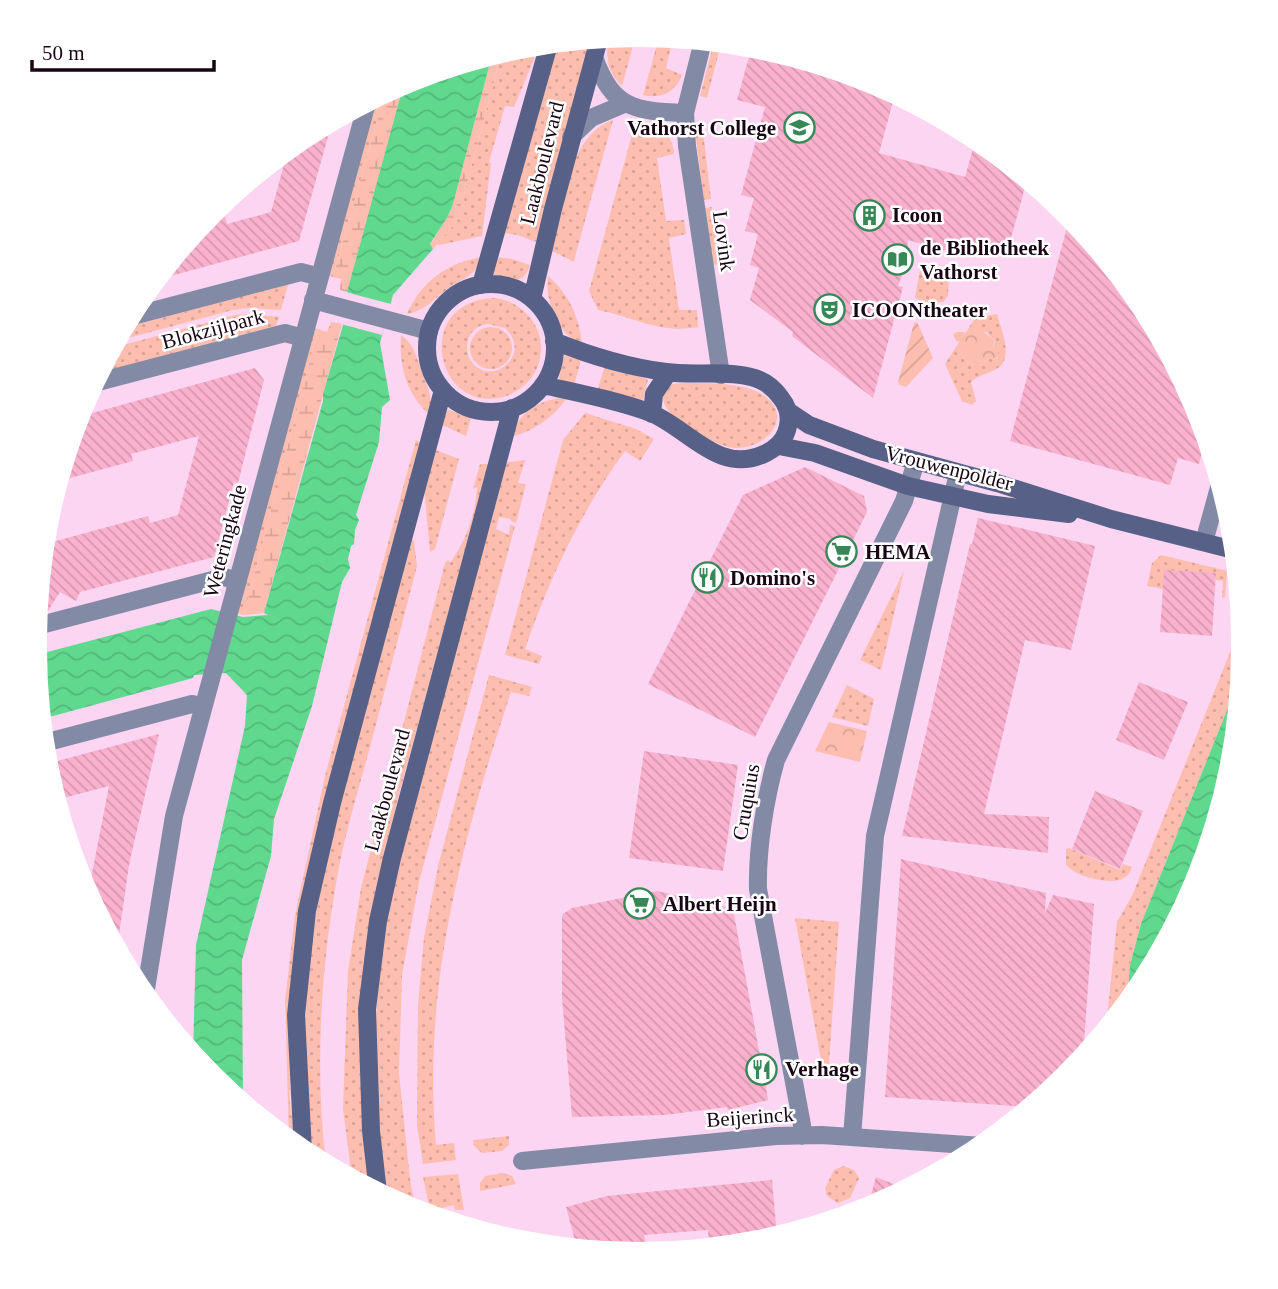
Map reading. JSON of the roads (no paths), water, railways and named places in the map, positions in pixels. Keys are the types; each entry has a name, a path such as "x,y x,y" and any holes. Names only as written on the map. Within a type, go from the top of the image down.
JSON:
{"main road":[{"name":"Laakboulevard","path":"532,299 571,137 596,49"},
{"name":"Laakboulevard","path":"481,285 547,55"},
{"path":"481,285 505,285 532,299 544,312 554,341 552,365 543,385 525,402 512,408 490,411 469,408 443,390 430,367 428,354 429,331 436,315 446,303 457,293 481,285"},
{"name":"Vrouwenpolder","path":"554,341 588,355 668,373 748,376 762,380 774,389 788,411 809,425 916,461 1111,519 1223,547"},
{"path":"652,414 654,394 668,373"},
{"path":"543,385 652,414 721,457 738,460 754,458 779,446 786,434 788,411"},
{"path":"302,1136 296,1015 307,911 332,803 443,390"},
{"name":"Laakboulevard","path":"376,1180 371,1131 367,1009 378,921 392,858 512,408"},
{"name":"Vrouwenpolder","path":"779,446 816,453 908,486 992,505 1111,519"}],"street":[{"name":"Lovink","path":"701,51 685,113 687,146 721,375"},
{"path":"594,57 604,81 624,104 654,112 685,113"},
{"path":"571,137 591,118 624,104"},
{"name":"Weteringkade","path":"147,980 174,816 364,115"},
{"name":"Blokzijlpark","path":"145,313 301,272 320,277"},
{"path":"313,300 429,331"},
{"name":"Blokzijlpark","path":"107,380 285,333 303,338"},
{"name":"Cruquius","path":"802,1136 758,889 770,782 776,760 904,502 916,461"},
{"path":"852,1137 874,836 958,473"},
{"path":"1204,542 1215,503"},
{"path":"48,623 224,577 238,580"},
{"path":"54,740 191,704 204,707"},
{"name":"Beijerinck","path":"522,1161 776,1136 852,1137 964,1145"}],"water":[{"path":"489,66 453,204 430,244 433,249 393,295 380,343 390,400 382,407 379,442 356,515 359,520 348,559 350,568 342,582 312,706 274,819 271,856 242,960 243,1089 193,1039 196,945 245,726 247,695 226,673 194,675 193,678 51,717 47,652 211,609 243,617 268,615 264,613 352,294 347,292 400,98"},
{"path":"1227,709 1211,803 1186,876 1170,912 1129,982 1130,965 1141,924"}],"place":[{"name":"Vathorst College","path":"799,128"},
{"name":"Icoon","path":"869,215"},
{"name":"de Bibliotheek Vathorst","path":"897,260"},
{"name":"ICOONtheater","path":"829,310"},
{"name":"HEMA","path":"842,552"},
{"name":"Domino's","path":"707,578"},
{"name":"Albert Heijn","path":"640,904"},
{"name":"Verhage","path":"762,1069"}]}
